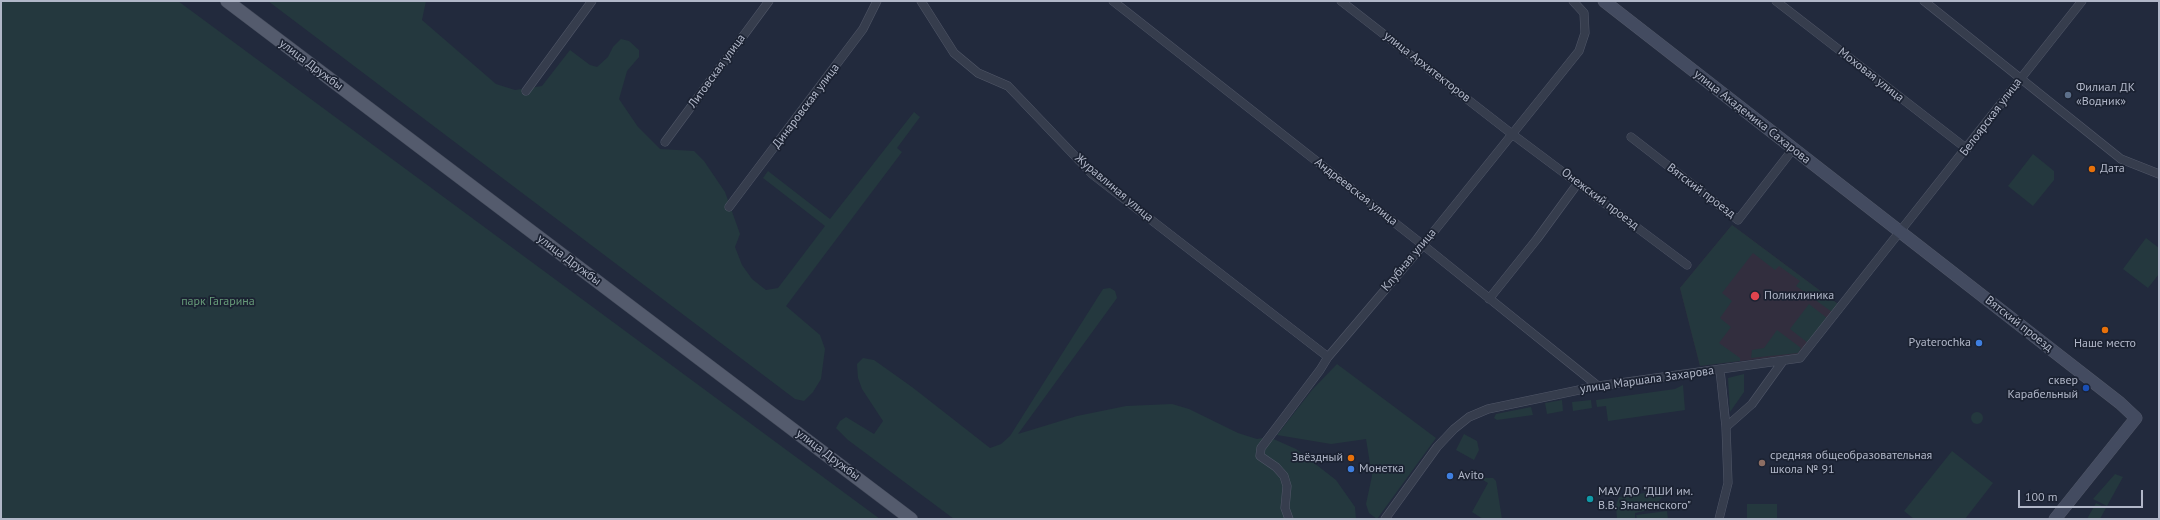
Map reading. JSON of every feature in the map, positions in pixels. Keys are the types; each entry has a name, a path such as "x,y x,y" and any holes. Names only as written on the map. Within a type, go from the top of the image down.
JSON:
{"main road":[{"name":"улица Дружбы","path":"227,1 912,519"}],"street":[{"path":"526,91 592,1"},
{"name":"Литовская улица","path":"665,142 769,1"},
{"name":"Динаровская улица","path":"730,207 863,29 877,1"},
{"name":"Журавлиная улица","path":"921,1 954,53 978,73 1008,86 1092,174 1328,358"},
{"name":"Андреевская улица","path":"1113,1 1598,386"},
{"name":"улица Архитекторов","path":"1342,1 1512,134"},
{"name":"Клубная улица","path":"1289,519 1285,508 1287,486 1284,476 1276,467 1260,456 1261,448 1328,358 1422,245 1579,51 1585,33 1584,13 1573,1"},
{"name":"Моховая улица","path":"1776,1 1967,149"},
{"path":"1924,1 2121,159 2159,174"},
{"name":"Белоярская улица","path":"1900,233 1967,149 2020,78 2082,1"},
{"name":"улица Академика Сахарова","path":"1610,3 1900,233"},
{"name":"Онежский проезд","path":"1512,134 1687,265"},
{"name":"Вятский проезд","path":"1631,137 1738,220 1793,149"},
{"path":"1489,299 1537,239 1578,182"},
{"name":"Вятский проезд","path":"1900,233 2120,403 2136,418 2055,519"},
{"name":"улица Маршала Захарова","path":"1385,519 1437,447 1454,429 1469,417 1488,409 1598,386 1800,358 1900,233"},
{"path":"1726,427 1752,404 1784,361"},
{"path":"1719,519 1728,483 1726,427 1720,370"}],"shaded area":[{"name":"Поликлиника","path":"1732,225 1838,304 1799,354 1700,366 1680,288"}],"green space":[{"name":"парк Гагарина","path":"1,1 178,1 880,519 1,519"},
{"path":"268,1 426,1 422,20 496,84 515,90 542,86 570,50 590,65 597,67 608,57 613,47 621,39 629,41 639,50 639,57 627,71 619,99 638,127 660,149 694,151 704,161 725,192 740,234 735,247 742,265 752,279 766,290 778,288 825,226 763,178 768,171 830,219 914,112 920,117 897,148 902,152 786,306 820,335 825,349 821,379 813,392 804,401 795,399"},
{"path":"2033,154 2054,171 2054,180 2033,206 2008,186"},
{"path":"1732,225 1838,304 1832,312 1796,286 1800,281 1779,266 1775,270 1753,253 1722,293 1732,301 1720,318 1731,327 1719,343 1740,358 1740,361 1700,366 1680,288"},
{"path":"2146,238 2159,248 2159,274 2148,288 2123,269"},
{"path":"1110,288 1115,291 1117,298 1018,434 1077,416 1126,406 1172,404 1189,409 1238,433 1257,439 1269,437 1296,449 1336,480 1355,507 1356,519 954,519 848,440 836,428 840,421 846,417 874,434 883,421 862,389 858,378 857,364 863,358 874,360 912,387 990,448 1001,444 1010,436 1103,289"},
{"path":"1809,304 1827,318 1808,343 1790,329"},
{"path":"1777,330 1801,348 1798,353 1751,358 1752,350 1764,348"},
{"path":"1337,364 1436,438 1377,519 1369,513 1366,504 1372,476 1366,439 1331,444 1277,435 1312,390"},
{"path":"1744,374 1744,392 1730,412 1728,378"},
{"path":"1683,385 1685,410 1608,421 1606,406 1597,407 1596,400 1675,389"},
{"path":"1562,400 1563,411 1547,414 1545,403"},
{"path":"1591,400 1592,408 1573,411 1572,402"},
{"path":"1531,407 1533,415 1497,420 1494,418 1496,414"},
{"path":"1975,412 1979,412 1983,418 1979,424 1975,424 1971,420 1971,416"},
{"path":"1464,434 1477,441 1479,450 1474,460 1456,450"},
{"path":"1952,451 1993,483 1965,519 1914,519 1904,511"},
{"path":"2115,474 2123,477 2107,506 2093,499"},
{"path":"1484,478 1493,478 1496,481 1502,519 1483,519 1472,512 1488,483 1483,480"},
{"path":"1663,490 1666,492 1653,509 1635,513 1635,519 1617,519 1616,506 1619,497"},
{"path":"2096,503 2106,508 2100,519 2087,519"},
{"path":"1747,504 1777,504 1777,519 1747,519"},
{"path":"1667,511 1668,519 1637,519 1636,515"}],"place":[{"name":"Филиал ДК «Водник»","path":"2068,95"},
{"name":"Дата","path":"2092,169"},
{"name":"Поликлиника","path":"1755,296"},
{"name":"Наше место","path":"2105,330"},
{"name":"Pyaterochka","path":"1979,343"},
{"name":"сквер Карабельный","path":"2086,388"},
{"name":"Звёздный","path":"1351,458"},
{"name":"средняя общеобразовательная школа № 91","path":"1762,463"},
{"name":"Монетка","path":"1351,469"},
{"name":"Avito","path":"1450,476"},
{"name":"МАУ ДО \"ДШИ им. В.В. Знаменского\"","path":"1590,499"}]}
